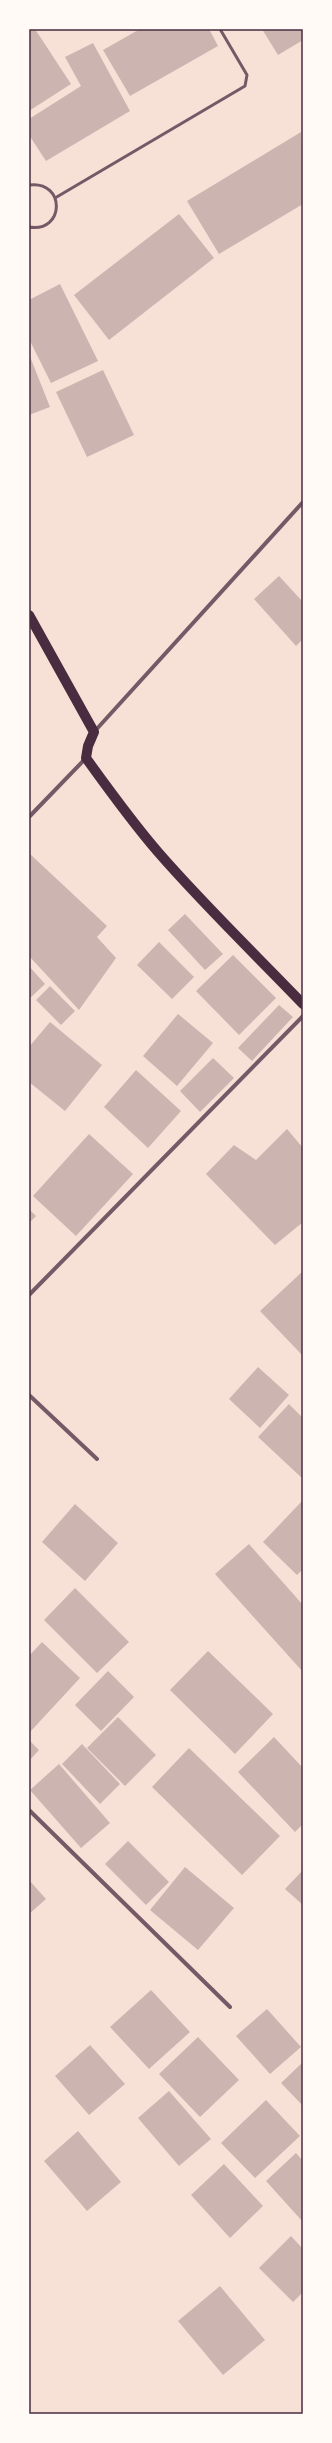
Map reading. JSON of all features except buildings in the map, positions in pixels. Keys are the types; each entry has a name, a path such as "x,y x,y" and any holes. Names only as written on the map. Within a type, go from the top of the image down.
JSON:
{"main road":[{"path":"29,615 94,732 86,758 120,806 157,852 197,896 303,1004"}],"street":[{"path":"94,732 303,502"},
{"path":"29,817 86,758"},
{"path":"29,1295 303,1016"},
{"path":"29,1395 96,1459"},
{"path":"29,1810 230,2007"}],"lane":[{"path":"55,198 245,86 247,75 220,29"},
{"path":"29,185 43,186 55,198 57,208 54,217 47,225 37,228 29,227"}]}
